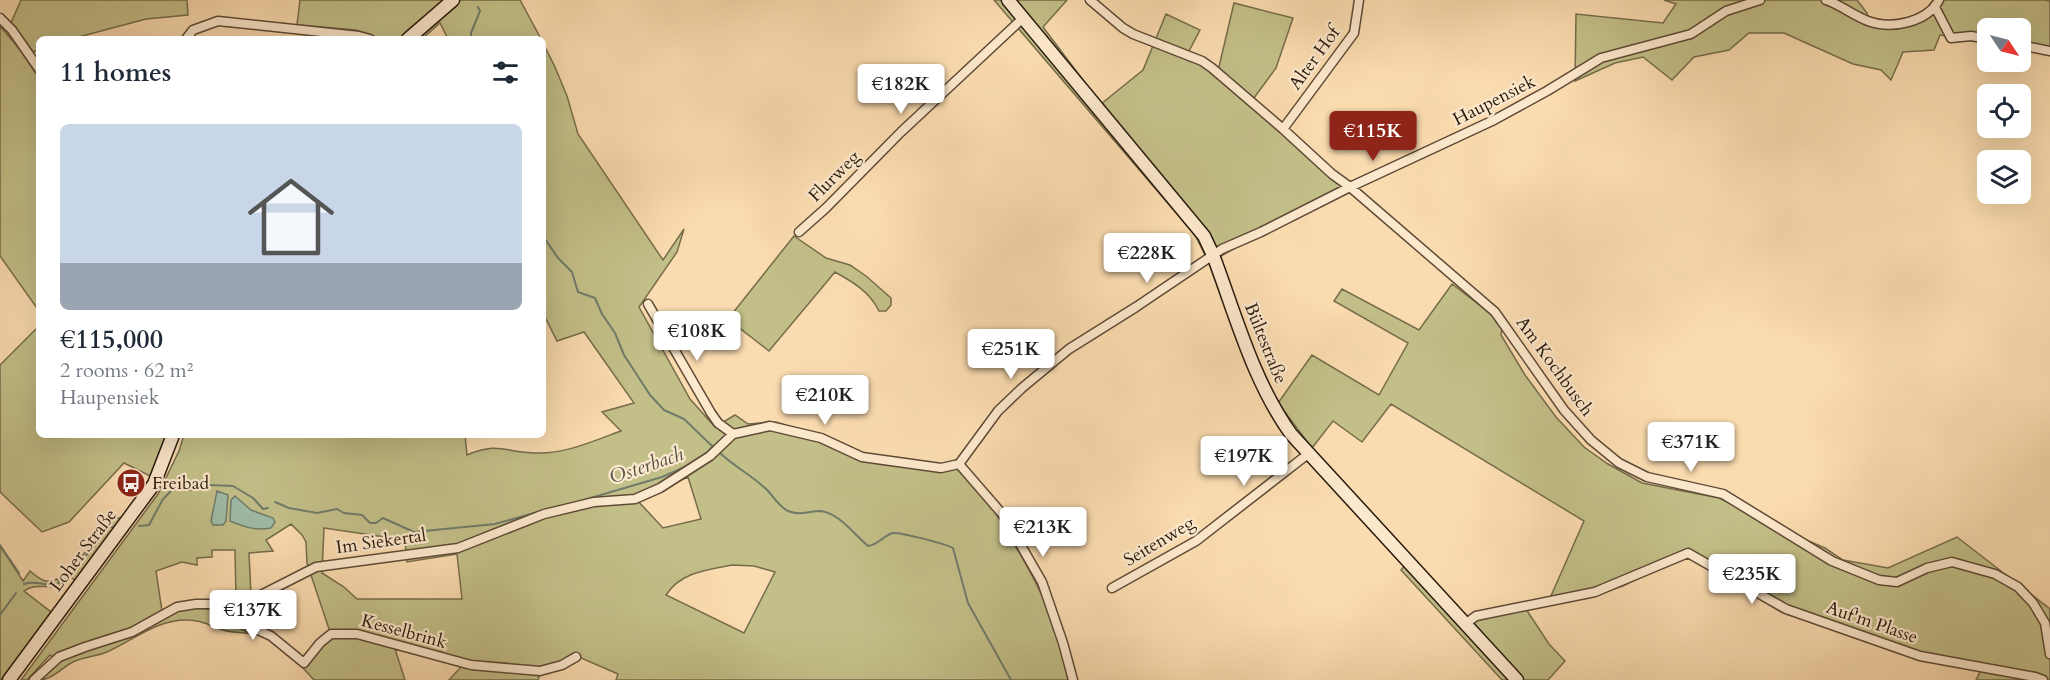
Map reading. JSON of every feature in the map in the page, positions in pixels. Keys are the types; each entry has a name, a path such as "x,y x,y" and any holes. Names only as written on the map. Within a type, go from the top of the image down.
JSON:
{"street":[{"path":"411,36 453,0"},
{"name":"Bültestraße","path":"1008,0 1197,227 1213,255 1264,388 1277,414 1308,454 1517,680"},
{"name":"Am Kochbusch","path":"1089,0 1133,34 1202,61 1495,312 1563,410 1591,440 1618,463 1647,477 1723,494 1832,561 1879,580 1897,582 1927,568 1952,562 1995,574 2018,587 2033,603 2045,623 2050,654"},
{"name":"Alter Hof","path":"1283,129 1354,33 1359,0"},
{"name":"Haupensiek","path":"959,464 998,411 1053,362 1069,349 1136,308 1222,249 1494,120 1601,58 1691,34 1726,11 1760,0"},
{"path":"1827,0 1868,22 1889,25 1910,21 1937,4 1952,38 1977,37"},
{"path":"0,18 12,30 36,65"},
{"name":"Flurweg","path":"799,232 1023,18"},
{"path":"188,36 193,30 218,21 359,36"},
{"path":"2031,47 2050,51"},
{"path":"648,304 711,413 718,423 733,434 770,426 821,438 862,457 941,468 959,464 1004,516 1042,582 1063,643 1072,680"},
{"name":"Im Siekertal","path":"34,680 59,657 132,633 177,607 196,604 214,605 253,599 316,567 459,548 544,514 594,502 635,499 660,488 717,449 733,434"},
{"name":"Loher Straße","path":"9,680 154,484 172,438"},
{"name":"Seitenweg","path":"1112,588 1196,541 1308,454"},
{"name":"Auf'm Plasse","path":"1465,624 1476,616 1595,592 1688,553 1786,609 1920,656 2043,680"},
{"name":"Kesselbrink","path":"214,605 226,615 272,636 304,663 330,634 357,634 471,665 540,671 562,665 576,657"}],"shaded area":[{"path":"21,0 187,0 188,15 146,19 82,36 36,36 36,51 33,52 11,23"},
{"path":"300,0 520,0 539,36 446,36 440,23 425,36 373,36 356,30 297,25"},
{"path":"994,0 1067,0 1043,27 1101,104 1143,70 1166,14 1200,30 1188,53 1218,71 1234,3 1293,18 1276,68 1251,102 1346,185 1209,263 1195,235"},
{"path":"1664,0 1857,0 1867,13 1869,21 1899,23 1927,9 1933,0 2045,0 2050,1 2050,52 2031,49 2031,18 1977,18 1977,41 1940,35 1934,50 1903,52 1891,80 1881,70 1853,64 1784,33 1749,33 1729,50 1694,57 1672,80 1643,57 1615,63 1575,81 1576,14 1663,23 1676,4"},
{"path":"0,26 36,73 36,307 0,256"},
{"path":"546,49 567,96 578,134 663,260 684,229 677,252 639,307 690,399 715,427 735,415 748,424 776,422 817,435 863,457 948,465 955,460 989,502 1034,580 1055,627 1068,680 616,680 618,674 579,657 540,674 538,680 449,680 462,666 395,649 405,680 314,680 303,668 321,643 331,635 307,563 306,542 291,524 266,540 273,551 249,553 251,595 236,599 235,550 212,550 212,557 197,558 197,565 182,562 156,571 162,611 209,609 215,617 251,634 226,631 198,621 166,623 107,652 75,661 49,678 39,680 58,661 50,655 27,680 21,680 158,494 183,438 465,438 467,455 495,448 526,453 547,453 579,446 621,431 602,412 634,403 584,332 557,341 546,319","holes":["688,477 701,519 663,528 637,500","324,528 405,540 407,562 457,554 462,599 357,599 344,587 322,573","732,565 754,566 775,572 744,633 666,595 679,581 695,573"]},
{"path":"794,236 826,258 850,265 866,276 891,298 891,305 886,311 879,311 866,293 835,272 769,351 728,319"},
{"path":"1452,284 1503,323 1501,335 1525,375 1556,417 1584,447 1642,483 1719,498 1825,548 1843,560 1888,568 1957,537 2050,609 2050,680 1976,680 1981,670 1919,658 1781,612 1689,556 1658,568 1623,586 1591,596 1547,605 1584,521 1391,404 1362,442 1333,421 1312,448 1278,403 1312,355 1379,395 1408,343 1334,301 1342,289 1419,330"},
{"path":"36,329 36,438 165,438 150,476 124,463 69,522 42,532 0,492 0,365"},
{"path":"217,491 228,495 226,521 223,525 213,525 211,521"},
{"path":"235,496 251,510 273,518 275,522 271,528 250,528 230,521 231,500"},
{"path":"114,518 124,518 77,582 67,574"},
{"path":"0,546 23,581 30,571 46,581 57,579 62,585 38,586 24,591 51,612 2,680 0,680"},
{"path":"1410,559 1468,623 1526,609 1549,644 1565,661 1548,680 1502,680 1401,570"}],"waterway":[{"path":"471,36 480,11 478,7"},
{"path":"546,240 558,258 572,272 578,292 595,298 602,314 615,333 624,355 650,395 664,410 684,419 712,446"},
{"name":"Osterbach","path":"704,456 713,446 715,448"},
{"name":"Osterbach","path":"719,452 763,486 788,511 827,512 840,520 868,546 893,533 953,548 968,603 1011,680"},
{"name":"Osterbach","path":"570,504 662,477 687,466"},
{"name":"Osterbach","path":"139,526 149,525 163,499 172,490 193,490 199,486 233,486 253,498 263,509 268,508"},
{"name":"Osterbach","path":"275,502 289,508 317,513 337,509 344,513 362,515 370,523 376,523 383,518 414,532 495,524 538,512"},
{"name":"Osterbach","path":"24,584 33,582 53,585 63,581 107,527 116,527"},
{"path":"0,545 19,573"},
{"name":"Osterbach","path":"0,615 16,593"}],"place":[{"name":"Freibad","path":"131,483"}]}
